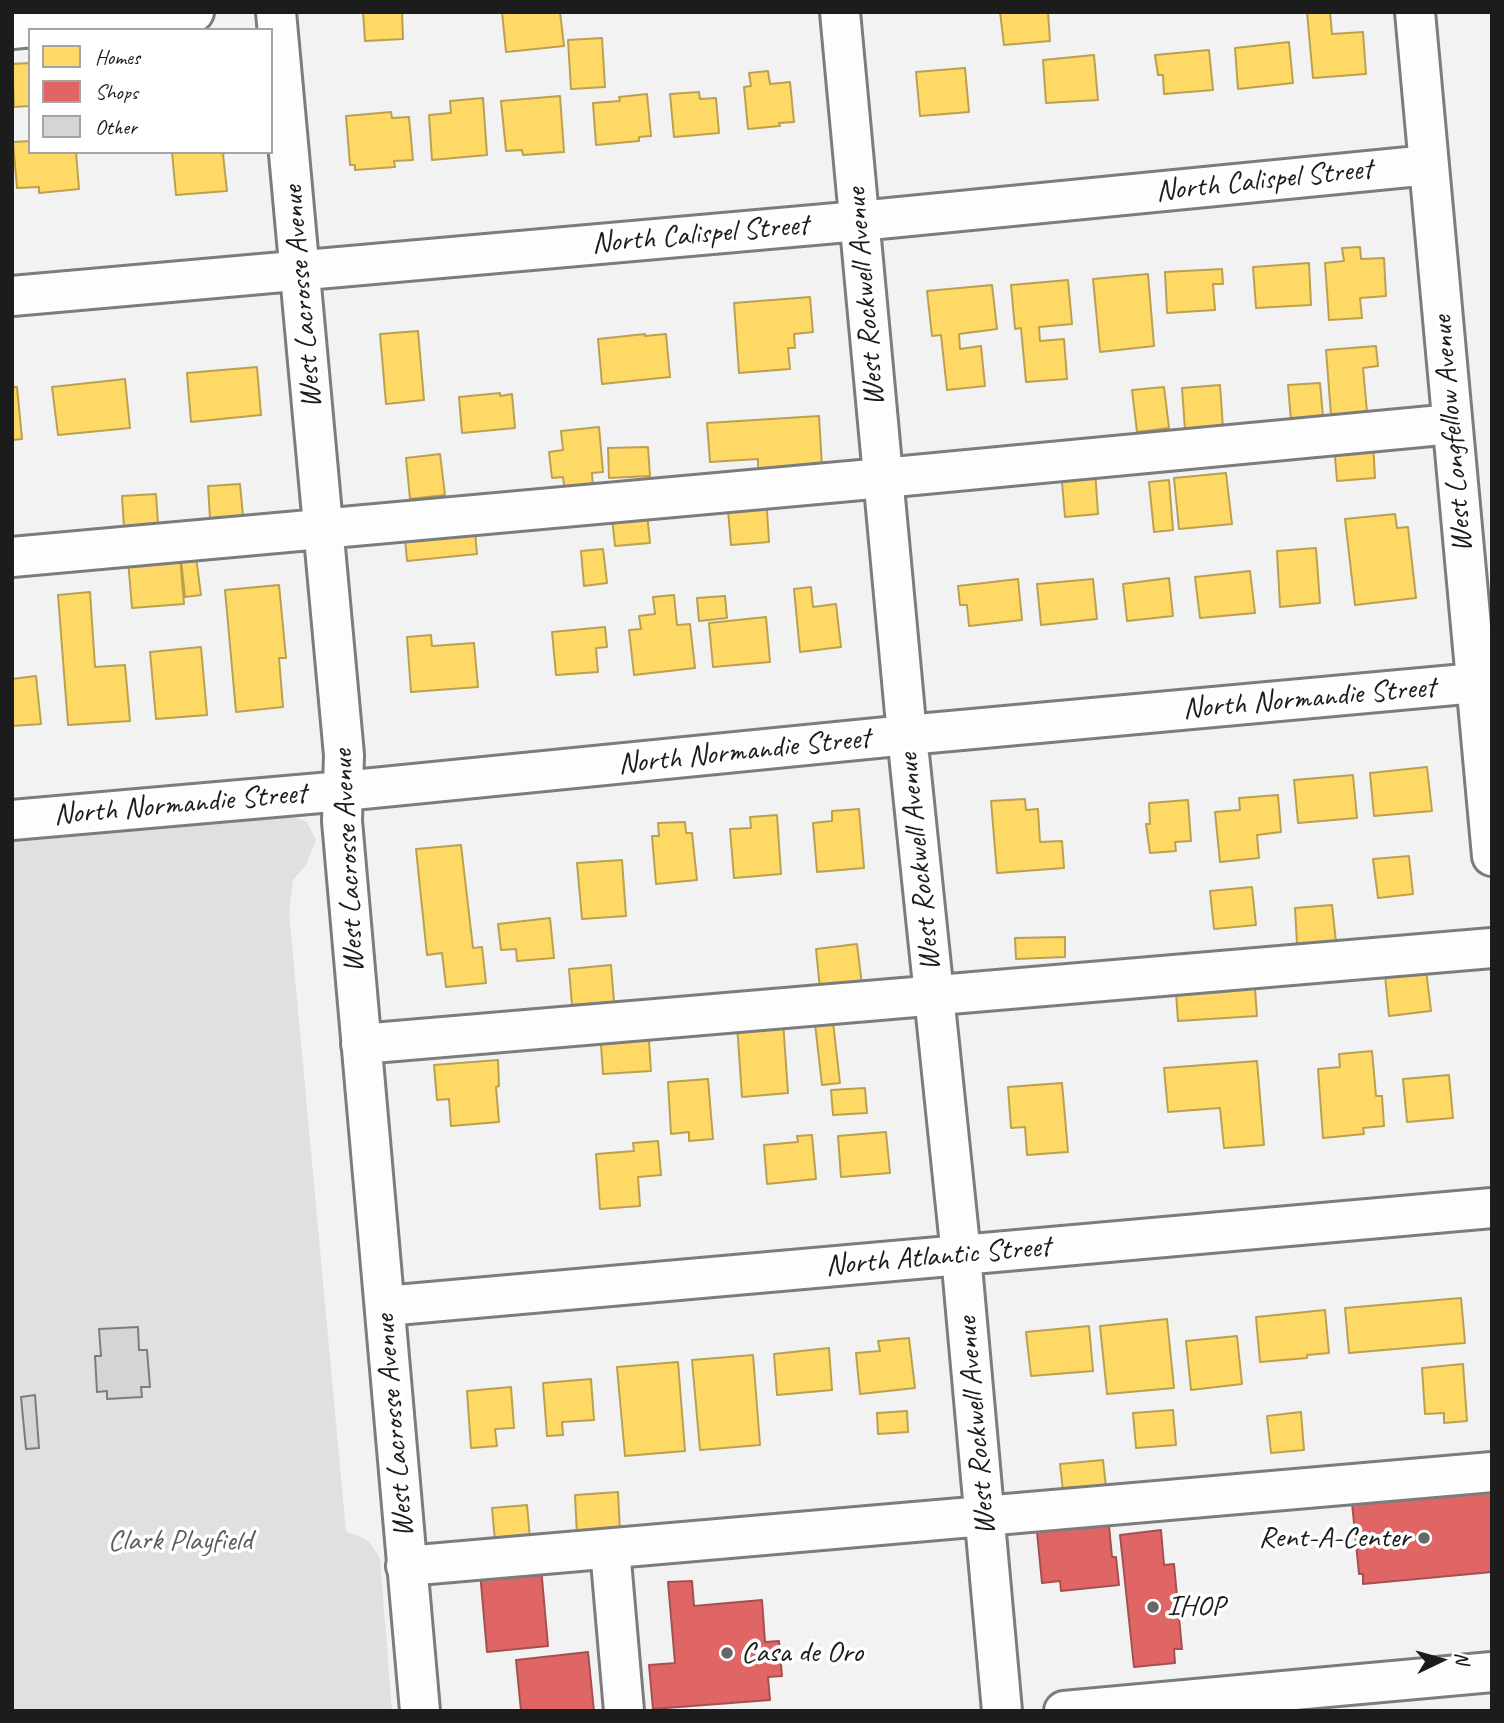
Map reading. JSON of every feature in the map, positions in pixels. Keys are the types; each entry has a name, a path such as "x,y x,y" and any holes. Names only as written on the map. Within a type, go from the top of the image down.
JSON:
{"street":[{"path":"12,29 194,12"},
{"name":"West Lacrosse Avenue","path":"276,12 344,755 342,821 419,1711"},
{"name":"West Rockwell Avenue","path":"840,12 907,735 961,1255 1002,1711"},
{"name":"West Longfellow Avenue","path":"1415,12 1492,856"},
{"name":"North Calispel Street","path":"12,296 859,221 1429,164"},
{"path":"12,557 1452,424"},
{"name":"North Normandie Street","path":"12,820 343,792 907,735 1476,683"},
{"path":"361,1044 1492,948"},
{"name":"North Atlantic Street","path":"385,1306 1492,1208"},
{"path":"406,1566 1492,1472"},
{"path":"610,1549 624,1711"},
{"path":"1064,1711 1492,1672"}],"green space":[{"name":"Clark Playfield","path":"280,816 295,817 307,822 316,840 306,865 293,880 289,912 346,1532 367,1541 380,1559 392,1711 12,1711 12,838"}],"building: Homes":[{"path":"363,12 402,12 403,39 365,41"},
{"path":"502,12 560,12 564,46 506,52"},
{"path":"1000,12 1048,12 1050,41 1004,45"},
{"path":"1307,12 1330,12 1332,34 1363,32 1366,74 1313,78"},
{"path":"602,38 605,87 571,89 568,40"},
{"path":"1289,42 1293,83 1238,89 1235,48"},
{"path":"1209,50 1213,90 1164,94 1163,75 1158,75 1155,55"},
{"path":"1094,55 1098,100 1046,103 1043,60"},
{"path":"28,63 28,106 14,107 12,64"},
{"path":"965,68 969,112 920,116 916,72"},
{"path":"768,71 770,84 790,82 794,122 748,129 744,87 751,86 749,73"},
{"path":"699,92 700,99 716,98 719,133 674,137 670,94"},
{"path":"647,94 651,136 639,137 639,141 596,145 593,103 620,101 619,97"},
{"path":"560,96 564,152 523,155 522,150 506,151 501,101"},
{"path":"483,98 487,155 432,160 429,115 451,113 450,101"},
{"path":"391,112 392,118 409,117 413,160 394,161 395,167 355,170 355,165 350,165 346,116"},
{"path":"28,141 28,154 76,154 79,189 39,193 39,187 17,188 13,142"},
{"path":"172,154 223,154 227,191 176,195"},
{"path":"1360,247 1361,259 1384,258 1386,296 1360,298 1362,318 1329,320 1325,263 1344,261 1342,248"},
{"path":"1309,263 1311,305 1256,308 1253,267"},
{"path":"1222,269 1223,284 1213,284 1215,310 1167,313 1165,272"},
{"path":"1148,274 1154,346 1100,352 1093,279"},
{"path":"1068,280 1072,324 1039,327 1040,341 1064,339 1067,379 1026,382 1021,328 1015,329 1011,285"},
{"path":"992,285 997,329 959,334 960,349 981,346 985,386 947,390 941,335 932,336 927,291"},
{"path":"810,297 813,332 794,334 795,348 788,348 790,369 739,373 734,303"},
{"path":"418,331 424,400 386,404 380,334"},
{"path":"666,334 670,377 602,384 598,339"},
{"path":"1376,346 1378,366 1363,368 1367,412 1331,415 1326,350"},
{"path":"257,367 261,415 191,422 187,373"},
{"path":"125,379 130,428 58,435 52,387"},
{"path":"1320,383 1323,417 1291,420 1288,385"},
{"path":"1220,385 1223,428 1185,430 1182,388"},
{"path":"12,387 17,387 22,439 12,440"},
{"path":"1164,387 1169,428 1137,432 1132,390"},
{"path":"500,393 500,396 512,394 515,428 462,433 459,397"},
{"path":"819,416 822,467 758,471 758,459 710,462 707,423"},
{"path":"599,427 603,472 592,473 593,488 565,491 563,477 552,478 549,452 563,450 561,431"},
{"path":"1373,442 1375,478 1337,481 1334,445"},
{"path":"648,447 650,476 609,478 608,448"},
{"path":"440,454 445,495 410,499 406,458"},
{"path":"1095,469 1098,514 1065,517 1061,471"},
{"path":"1226,473 1232,524 1179,529 1174,478"},
{"path":"1169,480 1173,530 1154,532 1149,482"},
{"path":"240,484 243,516 210,518 208,486"},
{"path":"156,494 158,524 124,527 122,496"},
{"path":"766,495 769,542 731,545 727,498"},
{"path":"646,504 650,543 615,546 611,508"},
{"path":"1395,514 1397,528 1408,527 1416,598 1355,605 1345,519"},
{"path":"474,520 477,554 407,561 404,528"},
{"path":"1316,548 1320,603 1280,607 1277,551"},
{"path":"603,549 607,583 584,586 581,551"},
{"path":"180,557 184,604 132,608 128,560"},
{"path":"196,557 201,595 185,597 181,559"},
{"path":"1250,571 1255,613 1200,618 1195,577"},
{"path":"1169,578 1173,616 1127,621 1123,584"},
{"path":"1018,579 1022,620 969,626 967,605 960,605 958,586"},
{"path":"1093,579 1097,619 1041,625 1037,584"},
{"path":"279,585 286,658 279,658 283,707 236,712 225,590"},
{"path":"811,587 813,607 836,604 841,647 800,652 794,589"},
{"path":"90,592 95,667 125,665 130,721 68,725 58,595"},
{"path":"674,595 677,625 690,624 695,668 634,675 629,630 641,629 639,616 655,614 653,597"},
{"path":"725,596 727,618 699,621 697,598"},
{"path":"766,617 770,662 713,667 709,623"},
{"path":"605,627 607,647 596,648 598,672 556,675 552,632"},
{"path":"431,635 432,646 474,643 478,687 411,692 407,637"},
{"path":"201,647 207,715 156,719 150,652"},
{"path":"36,676 41,724 12,726 12,679"},
{"path":"1427,767 1432,811 1374,816 1370,773"},
{"path":"1353,775 1357,818 1298,823 1294,780"},
{"path":"1278,795 1281,832 1257,835 1259,858 1220,862 1215,812 1240,810 1239,798"},
{"path":"1025,799 1026,810 1038,809 1040,842 1062,841 1064,868 997,873 991,801"},
{"path":"1188,800 1191,841 1175,842 1176,851 1150,853 1146,824 1150,824 1149,803"},
{"path":"859,809 864,868 817,872 813,823 832,821 832,811"},
{"path":"777,815 781,874 734,878 730,829 751,828 750,817"},
{"path":"685,822 686,833 692,833 697,880 656,884 652,836 659,836 658,823"},
{"path":"461,845 473,948 482,947 486,983 446,987 442,953 427,955 416,849"},
{"path":"1409,856 1413,894 1378,898 1373,859"},
{"path":"622,860 626,916 582,919 577,863"},
{"path":"1252,887 1256,925 1214,929 1210,891"},
{"path":"1332,905 1336,942 1297,945 1295,908"},
{"path":"550,918 554,958 517,961 516,949 501,950 498,924"},
{"path":"1065,937 1065,957 1016,959 1015,938"},
{"path":"857,944 862,985 820,989 816,949"},
{"path":"1425,961 1431,1011 1389,1016 1384,965"},
{"path":"611,965 614,1002 572,1005 569,969"},
{"path":"1255,988 1257,1016 1178,1021 1176,993"},
{"path":"783,1021 788,1093 742,1097 737,1024"},
{"path":"833,1022 840,1083 822,1085 815,1024"},
{"path":"648,1026 651,1071 603,1074 600,1030"},
{"path":"1372,1051 1376,1096 1382,1096 1384,1126 1363,1128 1364,1134 1323,1138 1318,1069 1340,1067 1339,1054"},
{"path":"498,1060 499,1086 496,1087 499,1122 451,1126 449,1099 437,1100 434,1065"},
{"path":"1257,1061 1264,1145 1224,1148 1220,1108 1168,1112 1164,1068"},
{"path":"1449,1075 1453,1118 1407,1122 1403,1079"},
{"path":"708,1079 713,1139 689,1141 689,1132 671,1134 668,1082"},
{"path":"1062,1083 1068,1152 1027,1155 1025,1127 1011,1128 1008,1087"},
{"path":"865,1088 867,1113 833,1115 831,1090"},
{"path":"886,1132 890,1173 841,1177 838,1136"},
{"path":"812,1135 816,1179 767,1184 764,1145 798,1142 797,1136"},
{"path":"658,1141 661,1175 638,1177 640,1206 600,1209 596,1154 634,1151 633,1143"},
{"path":"1461,1298 1465,1343 1349,1353 1345,1308"},
{"path":"1325,1310 1329,1353 1307,1355 1307,1358 1260,1362 1256,1317"},
{"path":"1167,1319 1174,1388 1107,1394 1100,1326"},
{"path":"1089,1326 1093,1371 1031,1376 1026,1332"},
{"path":"1237,1336 1242,1384 1191,1390 1186,1341"},
{"path":"909,1338 915,1388 860,1394 856,1353 880,1351 878,1341"},
{"path":"829,1348 832,1390 777,1395 774,1354"},
{"path":"753,1355 760,1445 700,1450 692,1360"},
{"path":"678,1362 685,1451 625,1456 617,1367"},
{"path":"1463,1364 1467,1421 1444,1423 1444,1413 1425,1414 1422,1368"},
{"path":"591,1379 594,1420 562,1422 563,1435 547,1436 543,1383"},
{"path":"511,1387 514,1428 495,1429 497,1446 471,1448 467,1391"},
{"path":"1173,1410 1176,1445 1136,1448 1133,1413"},
{"path":"907,1411 908,1432 878,1434 877,1413"},
{"path":"1301,1412 1304,1450 1271,1453 1267,1416"},
{"path":"1103,1460 1106,1487 1063,1491 1060,1464"},
{"path":"618,1492 620,1533 577,1536 575,1495"},
{"path":"527,1505 530,1538 495,1541 492,1508"}],"building: Shops":[{"name":"Rent-A-Center","path":"1492,1490 1492,1572 1363,1584 1363,1574 1359,1574 1352,1503"},
{"path":"1108,1515 1112,1557 1116,1557 1119,1585 1061,1591 1060,1581 1042,1583 1036,1522"},
{"name":"IHOP","path":"1161,1530 1164,1565 1174,1564 1182,1649 1174,1649 1175,1663 1134,1667 1120,1535"},
{"path":"541,1567 548,1646 487,1652 480,1572"},
{"name":"Casa de Oro","path":"692,1581 694,1606 762,1600 765,1642 779,1641 782,1676 768,1677 770,1700 653,1709 649,1665 675,1663 668,1582"},
{"path":"588,1652 594,1711 521,1711 516,1660"}],"building: Other":[{"path":"138,1327 139,1350 147,1350 150,1387 141,1387 142,1397 107,1399 107,1391 97,1392 95,1356 101,1356 99,1329"},
{"path":"35,1395 39,1448 26,1449 21,1397"}],"place":[{"name":"Rent-A-Center","path":"1424,1538"},
{"name":"IHOP","path":"1153,1607"},
{"name":"Casa de Oro","path":"727,1653"}]}
